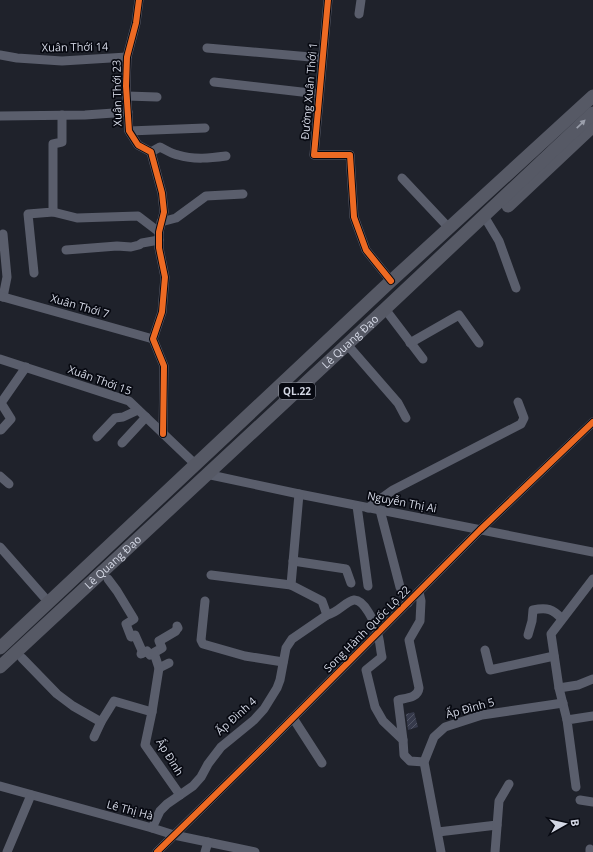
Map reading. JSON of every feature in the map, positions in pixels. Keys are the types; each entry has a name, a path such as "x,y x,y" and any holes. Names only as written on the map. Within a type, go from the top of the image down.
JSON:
{"highway":[{"name":"Lê Quang Đạo","path":"447,226 593,85"},
{"name":"Lê Quang Đạo","path":"0,648 193,462 388,278 593,96"},
{"name":"Lê Quang Đạo","path":"487,220 593,113"},
{"name":"Lê Quang Đạo","path":"0,678 108,579 211,476 387,312 487,220 593,126"},
{"name":"Lê Quang Đạo","path":"0,667 352,349 387,312"},
{"name":"Lê Quang Đạo","path":"0,636 193,462"}],"street":[{"name":"Xuân Thới 23","path":"139,0 136,23 127,57 129,131 138,145 151,152"},
{"name":"Đường Xuân Thới 1","path":"328,0 314,155 350,154 354,217 366,250 388,278"},
{"path":"359,14 361,0"},
{"path":"207,48 322,58"},
{"name":"Xuân Thới 14","path":"0,55 17,58 62,61 127,57"},
{"path":"214,82 319,94"},
{"path":"127,96 157,97"},
{"path":"0,116 128,112"},
{"path":"53,212 53,144 62,142 62,115"},
{"path":"129,131 205,128"},
{"path":"163,434 164,366 153,339 162,312 165,277 159,248 159,236 164,212 162,193 151,152 160,147 177,155 190,158 226,156"},
{"path":"402,178 447,226"},
{"path":"161,222 176,218 206,196 243,194"},
{"path":"34,273 28,214 53,212 77,218 138,216 159,236"},
{"path":"487,220 499,241 516,288"},
{"path":"2,234 7,277 2,296"},
{"path":"66,250 117,246 130,247 139,245 159,236"},
{"name":"Xuân Thới 7","path":"2,296 153,339"},
{"path":"387,312 423,359"},
{"path":"410,342 460,315 479,343"},
{"path":"352,349 398,403 406,418"},
{"name":"Xuân Thới 15","path":"0,359 129,401 193,462"},
{"path":"1,430 11,419 1,404 26,367"},
{"path":"368,508 393,490 521,424 524,418 518,402"},
{"path":"97,437 114,418 123,417 138,410"},
{"path":"122,443 146,417"},
{"name":"Song Hành Quốc Lộ 22","path":"157,852 480,530 593,422"},
{"path":"0,476 9,484"},
{"name":"Nguyễn Thị Ai","path":"211,476 593,552"},
{"path":"291,585 299,494"},
{"path":"357,506 368,586"},
{"path":"380,510 400,587 408,603"},
{"path":"0,547 44,597"},
{"path":"293,561 346,570 351,583"},
{"path":"211,575 291,585 322,601 327,615"},
{"path":"108,579 118,590 134,619 126,624 131,637 135,635 142,653 147,651 150,655 162,648 159,641 176,631 178,628 177,626"},
{"path":"576,786 567,720 559,688 551,634 593,579"},
{"path":"419,592 420,621 409,640 419,692 416,695 398,700 404,755 410,761 424,762 441,852"},
{"name":"Ấp Đình 4","path":"152,828 160,811 167,804 193,786 201,777 208,764 221,747 254,720 264,709 277,688 286,648 292,639 327,615 340,610 349,602 354,600 359,601 367,609 378,633"},
{"path":"205,601 201,640 203,644 245,656 283,662"},
{"path":"528,635 534,610 544,608 556,612 562,619"},
{"path":"378,633 382,657 366,670 375,707 383,721 403,740"},
{"path":"485,650 490,670 554,656"},
{"path":"154,653 159,668 169,663"},
{"path":"22,658 57,694 73,706 101,722"},
{"name":"Ấp Đình","path":"159,668 146,745 180,795"},
{"path":"559,688 578,685 593,679"},
{"path":"94,737 114,701 152,712"},
{"name":"Ấp Đình 5","path":"424,762 434,737 445,727 482,715 563,703"},
{"path":"567,720 593,716"},
{"path":"293,718 322,763"},
{"path":"495,852 499,801 508,784"},
{"name":"Lê Thị Hà","path":"0,786 174,835 255,852"},
{"path":"7,852 31,795"},
{"path":"580,800 593,802"},
{"path":"438,832 497,825"},
{"path":"205,852 208,842"}],"building":[{"path":"414,712 418,727 408,730 406,714"}],"cycle path":[{"path":"139,0 136,23 127,57 126,86 129,131 138,145 151,152 162,193 164,212 159,232 159,248 165,277 162,312 153,339 164,366 163,434"},
{"path":"328,0 314,155 350,155 354,217 366,250 391,281"},
{"path":"157,852 480,530 593,422"}]}
